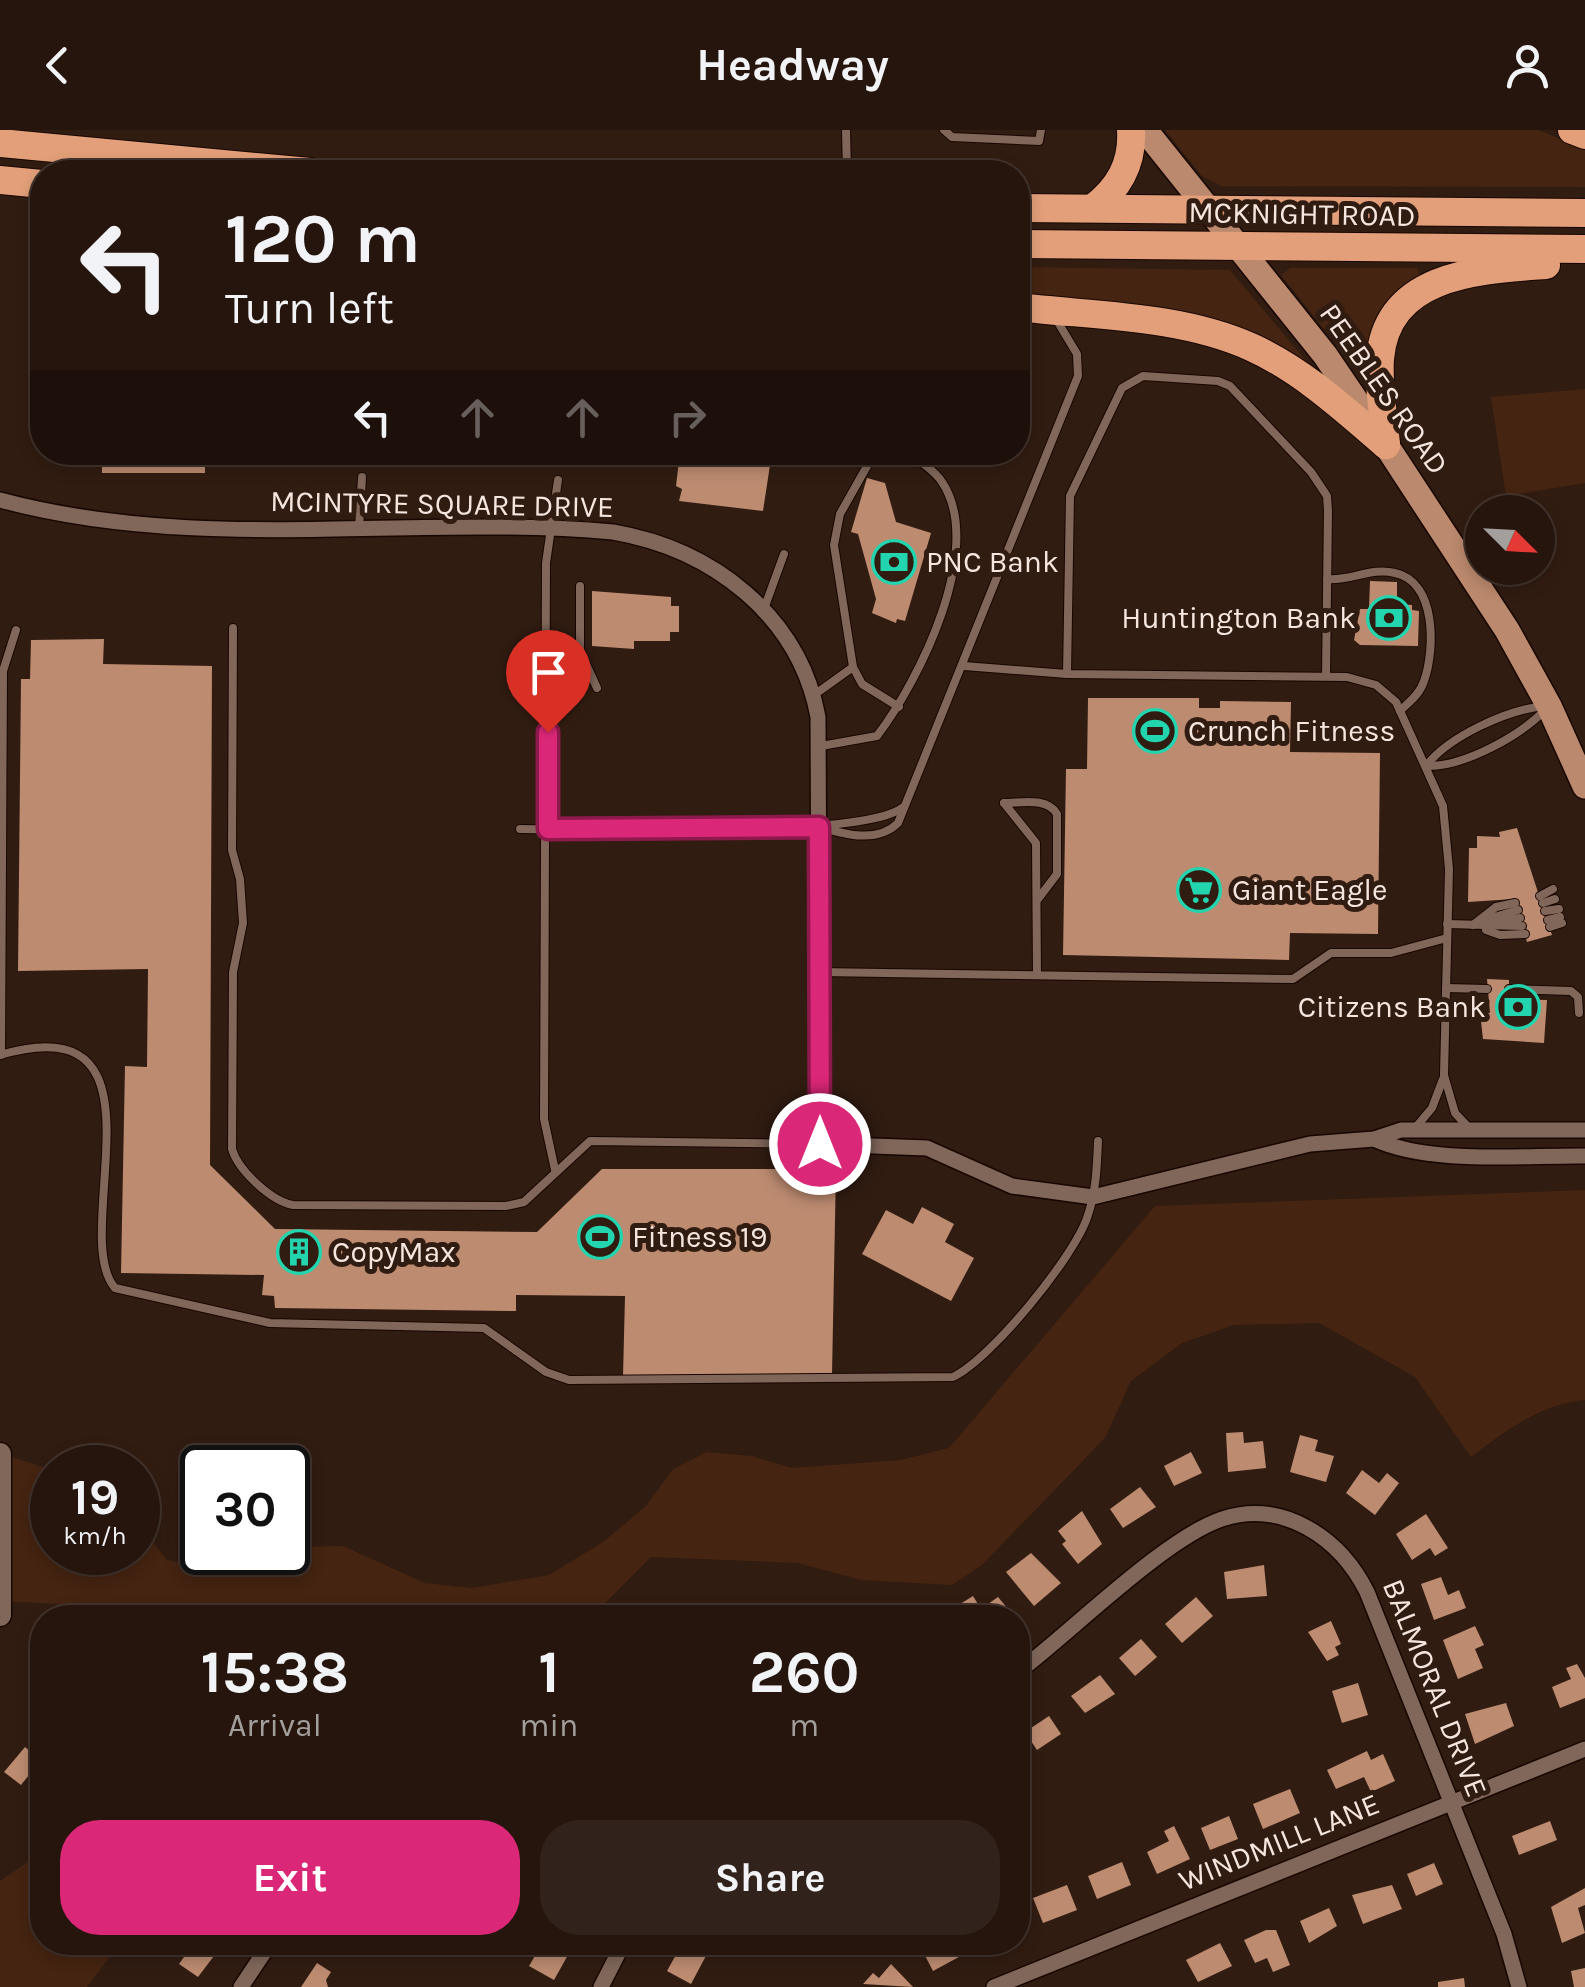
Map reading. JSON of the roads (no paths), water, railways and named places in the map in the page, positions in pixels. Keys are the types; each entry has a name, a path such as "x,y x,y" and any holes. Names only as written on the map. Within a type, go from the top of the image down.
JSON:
{"highway":[{"path":"1093,208 1122,178 1130,153 1131,130"},
{"path":"1572,130 1585,136"},
{"path":"0,143 182,160"},
{"path":"0,180 30,183"},
{"name":"MCKNIGHT ROAD","path":"1030,204 1204,210 1585,213"},
{"name":"MCKNIGHT ROAD","path":"1030,244 1585,249"},
{"path":"1386,446 1380,355 1393,319 1408,300 1430,285 1468,272 1585,262"},
{"path":"1030,309 1194,329 1250,346 1305,378 1386,446"}],"main road":[{"name":"PEEBLES ROAD","path":"1145,130 1204,210 1325,355 1492,606 1549,706 1585,786"}],"street":[{"name":"MCINTYRE SQUARE DRIVE","path":"0,500 104,523 612,532 668,546 721,574 764,608 799,654 814,695 821,746 820,1144"},
{"path":"820,1144 926,1148 1012,1186 1093,1197 1144,1188 1310,1144 1374,1139 1413,1130 1585,1130"},
{"path":"1374,1139 1396,1150 1585,1156"},
{"path":"0,1454 0,1615"},
{"name":"BALMORAL DRIVE","path":"1030,1663 1197,1531 1224,1518 1249,1514 1294,1521 1332,1544 1360,1577 1515,1963 1520,1987"},
{"name":"WINDMILL LANE","path":"994,1987 1585,1749"},
{"path":"241,1987 262,1955"},
{"path":"601,1987 617,1955"}],"lane":[{"path":"846,130 846,160"},
{"path":"944,130 952,137 1039,141 1041,130"},
{"path":"819,827 849,836 883,833 898,824 1078,376 1072,341 1050,311"},
{"path":"1067,674 1070,496 1122,388 1134,378 1218,381 1241,397 1311,472 1326,496 1326,676"},
{"path":"867,465 840,514 834,545 853,667 862,684 899,707"},
{"path":"821,746 877,736 899,707 920,667 957,552 956,527 941,480 922,465"},
{"path":"359,529 362,477"},
{"path":"555,1170 544,1119 546,563 558,480"},
{"path":"764,608 784,554"},
{"path":"1327,579 1342,580 1361,572 1396,572 1420,588 1426,599 1427,672 1423,686 1400,711"},
{"path":"580,586 580,651 597,688"},
{"path":"233,628 232,850 240,879 243,923 233,972 233,1156 277,1200 292,1205 517,1205 584,1144 599,1140 820,1144"},
{"path":"16,630 3,670 0,1055 51,1047 74,1056 100,1081 106,1108 103,1262 115,1288 270,1323 484,1328 546,1372 569,1380 953,1377 982,1359 1078,1237 1093,1197 1098,1141"},
{"path":"964,666 1067,674 1326,676 1371,683 1389,694 1426,766 1448,828 1444,1075 1455,1113 1471,1129"},
{"path":"814,695 853,667"},
{"path":"1426,766 1446,766 1531,724 1549,706"},
{"path":"1426,766 1438,750 1524,708 1549,706"},
{"path":"1036,900 1057,874 1057,814 1054,808 1038,802 1004,804 1036,843 1036,900 1037,976"},
{"path":"520,828 819,827 884,816 905,805"},
{"path":"1545,911 1554,894"},
{"path":"1473,924 1496,907 1520,918"},
{"path":"1545,911 1560,916 1545,911"},
{"path":"1447,924 1520,918"},
{"path":"1473,924 1500,936 1520,918"},
{"path":"818,972 1294,979 1331,953 1391,953 1446,938"},
{"path":"1446,988 1487,989"},
{"path":"1509,989 1571,991 1578,997 1579,1013"},
{"path":"1413,1130 1432,1108 1444,1075"}],"place":[{"name":"PNC Bank","path":"894,562"},
{"name":"Huntington Bank","path":"1389,618"},
{"name":"Crunch Fitness","path":"1155,731"},
{"name":"Giant Eagle","path":"1199,890"},
{"name":"Citizens Bank","path":"1518,1007"},
{"name":"Fitness 19","path":"600,1237"},
{"name":"CopyMax","path":"299,1252"}]}
